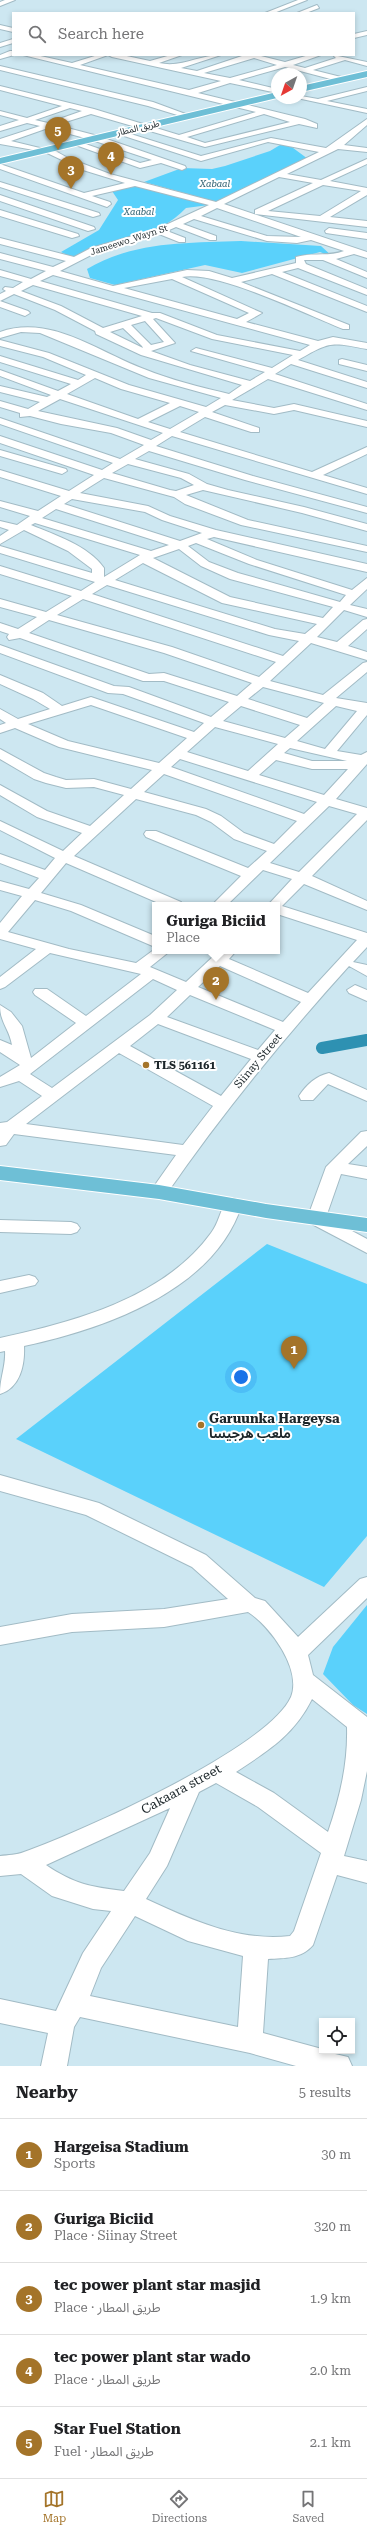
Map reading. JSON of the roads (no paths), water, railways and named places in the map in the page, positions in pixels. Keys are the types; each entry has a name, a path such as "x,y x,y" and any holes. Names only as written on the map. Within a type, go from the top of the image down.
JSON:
{"main road":[{"path":"307,88 367,74"},
{"name":"طريق المطار","path":"0,161 271,96"},
{"path":"0,1173 159,1192 367,1225"}],"street":[{"path":"0,4 12,0"},
{"path":"271,12 301,1 317,7 303,12"},
{"path":"355,27 367,25"},
{"path":"0,27 12,30"},
{"path":"0,33 12,30"},
{"path":"355,36 367,33"},
{"path":"0,46 12,41"},
{"path":"0,46 12,52"},
{"path":"0,57 12,52"},
{"path":"0,68 30,56"},
{"path":"35,56 238,104 302,121 314,126 295,134 207,159 185,155 120,132"},
{"path":"0,77 66,56"},
{"path":"0,89 102,56"},
{"path":"118,56 173,68 200,72 231,81 271,90"},
{"path":"7,99 137,56"},
{"path":"30,104 79,86 175,56"},
{"path":"137,80 214,56"},
{"path":"200,72 251,56 299,68"},
{"path":"101,114 190,93 314,56"},
{"path":"337,56 367,64"},
{"path":"307,69 345,58"},
{"path":"0,68 148,103 187,116"},
{"path":"307,71 366,90"},
{"path":"171,88 211,76"},
{"path":"0,130 70,106 149,83"},
{"path":"0,89 90,111 209,145 302,121"},
{"path":"316,101 366,90"},
{"path":"307,99 367,111"},
{"path":"1,114 17,109"},
{"path":"1,141 50,126 90,111"},
{"path":"179,137 265,111"},
{"path":"1,114 95,138 182,168"},
{"name":"Jameewo_Wayn St","path":"0,298 55,272 75,260 104,246 160,231 194,216 328,151 337,146 367,121"},
{"path":"295,134 337,146 367,150"},
{"path":"271,140 328,151"},
{"path":"1,141 45,150 82,166 135,183 254,214 289,229 367,255"},
{"path":"74,143 140,166 185,155"},
{"path":"254,214 367,161"},
{"path":"0,166 46,181 107,204"},
{"path":"278,175 367,190"},
{"path":"0,196 46,181"},
{"path":"85,195 135,183"},
{"path":"0,184 96,215"},
{"path":"320,220 367,190"},
{"path":"0,196 91,229"},
{"path":"0,213 75,236"},
{"path":"254,214 367,224"},
{"path":"194,216 271,241 294,242 312,237"},
{"path":"175,224 212,238"},
{"path":"289,229 313,229 367,236"},
{"path":"160,231 182,240"},
{"path":"0,232 64,249 56,255"},
{"path":"0,241 75,260"},
{"path":"340,247 367,242"},
{"path":"0,254 19,245"},
{"path":"327,259 354,251"},
{"path":"0,254 55,272 254,328 318,344"},
{"path":"299,265 302,263 299,259 314,254 367,275"},
{"path":"232,281 299,265 367,292"},
{"path":"272,271 363,314 332,340"},
{"path":"0,273 85,296 229,340 303,354"},
{"path":"58,308 109,287 189,273 204,273 232,281 346,327"},
{"path":"173,276 237,302 256,311 258,314 236,323"},
{"path":"144,282 164,290"},
{"path":"0,286 58,308 142,350 186,367 249,384"},
{"path":"178,295 206,306"},
{"path":"70,340 152,316 187,308 237,302"},
{"path":"0,304 25,313"},
{"path":"108,312 128,324 142,350"},
{"path":"109,358 170,343 152,316"},
{"path":"229,340 254,328"},
{"path":"0,335 16,331 41,329 70,340 128,367 182,386 229,397 250,408 274,411 294,407 367,424"},
{"path":"16,331 43,348 46,355"},
{"path":"0,541 93,480 249,384 318,344 332,340 367,346"},
{"path":"0,343 46,355 99,376 255,430"},
{"path":"196,351 269,373 353,401 367,408"},
{"path":"0,359 78,383"},
{"path":"291,361 367,385"},
{"path":"342,362 367,368"},
{"path":"2,423 30,411 45,400 78,383 128,367"},
{"path":"0,373 56,394 140,422 367,491"},
{"path":"342,376 346,383 357,390 353,401"},
{"path":"0,389 45,400"},
{"path":"140,422 179,403"},
{"path":"0,404 30,411 61,421 113,430 150,446 367,510"},
{"path":"2,423 125,461 185,476 203,486 367,528"},
{"path":"0,439 103,474 177,494 189,502 245,522 367,549"},
{"path":"314,475 367,450"},
{"path":"0,453 93,480"},
{"path":"0,473 70,495 148,510 166,518 213,533 367,568"},
{"path":"177,494 203,486"},
{"path":"346,504 367,491"},
{"path":"0,504 147,556 226,600 326,622"},
{"path":"55,505 180,544 212,568 367,612"},
{"path":"0,524 21,527 46,535 75,551 96,566 103,579"},
{"path":"0,648 18,634 82,596 103,579 147,556 213,533"},
{"path":"197,539 252,562 354,594"},
{"path":"0,549 103,579 273,632 308,639 367,656"},
{"path":"0,570 170,622 285,662"},
{"path":"286,1029 146,970 47,948 0,933 64,857 137,794 213,722 285,662 367,582"},
{"path":"0,603 191,658 262,682 366,708 328,754"},
{"path":"339,647 367,623"},
{"path":"0,627 148,678"},
{"path":"0,648 213,722 328,754 364,760"},
{"path":"164,677 191,658"},
{"path":"249,777 275,755 330,700 367,666"},
{"path":"0,729 62,711 148,678 164,677 308,723"},
{"path":"0,679 38,696 62,711"},
{"path":"91,701 197,737"},
{"path":"0,713 16,724 64,744 103,752 164,769 306,820"},
{"path":"0,753 51,780 66,784 88,782 137,794 209,815 239,836 276,850"},
{"path":"179,754 326,801 367,812 278,902"},
{"path":"275,755 312,765 364,760"},
{"path":"222,902 257,870 326,801 364,760"},
{"path":"4,796 42,814 92,832"},
{"path":"0,825 64,857 169,902"},
{"path":"151,834 257,870 303,878 367,906"},
{"path":"0,858 48,876"},
{"path":"0,885 33,894 97,917 152,941"},
{"path":"280,910 367,938"},
{"name":"Siinay Street","path":"159,1192 186,1151 261,1057 310,1000 367,938"},
{"path":"0,984 47,948"},
{"path":"0,1082 86,1023 146,970 159,954"},
{"path":"3,1131 53,1096 156,1018 223,955 310,1000"},
{"path":"41,992 86,1023"},
{"path":"0,1010 8,1016 20,1036 24,1066"},
{"path":"156,1018 261,1057"},
{"path":"0,1045 24,1066 53,1096"},
{"path":"118,1046 223,1104"},
{"path":"307,1096 323,1080 329,1078 367,1096"},
{"path":"3,1131 186,1151"},
{"path":"367,1136 335,1167 316,1218 367,1247"},
{"path":"335,1167 367,1173"},
{"path":"0,1387 10,1378 15,1365 7,1343 58,1332 115,1312 177,1276 197,1260 220,1234 232,1212 233,1204"},
{"path":"0,1226 71,1228"},
{"path":"0,1287 30,1281"},
{"path":"0,1483 92,1509 199,1561 248,1604 256,1607 297,1652 367,1585"},
{"path":"0,1636 72,1623 164,1618 248,1604"},
{"name":"Cakaara street","path":"0,1866 24,1864 163,1802 264,1742 290,1718 302,1698 303,1678 297,1652"},
{"path":"24,1864 60,1888 93,1898 131,1903 188,1930 256,1948 289,1947 298,1944 304,1937 307,1923 332,1856 350,1800 358,1760 362,1725 303,1678"},
{"path":"214,1771 266,1800 332,1856 367,1872"},
{"path":"54,2066 68,2014 92,1961 160,1859 190,1787"},
{"path":"250,2041 256,1948"},
{"path":"0,2011 68,2014 250,2041 339,2066"}],"waterway":[{"path":"322,1048 367,1040"}],"place":[{"name":"Star Fuel Station","path":"58,150"},
{"name":"tec power plant star wado","path":"111,175"},
{"name":"tec power plant star masjid","path":"71,189"},
{"name":"Guriga Biciid","path":"216,1000"},
{"name":"TLS 561161","path":"146,1065"},
{"name":"Hargeisa Stadium","path":"294,1369"},
{"name":"Garuunka Hargeysa ملعب هرجيسا","path":"201,1425"}],"park label":[{"name":"Xabaal","path":"215,184"},
{"name":"Xaabal","path":"139,212"}]}
